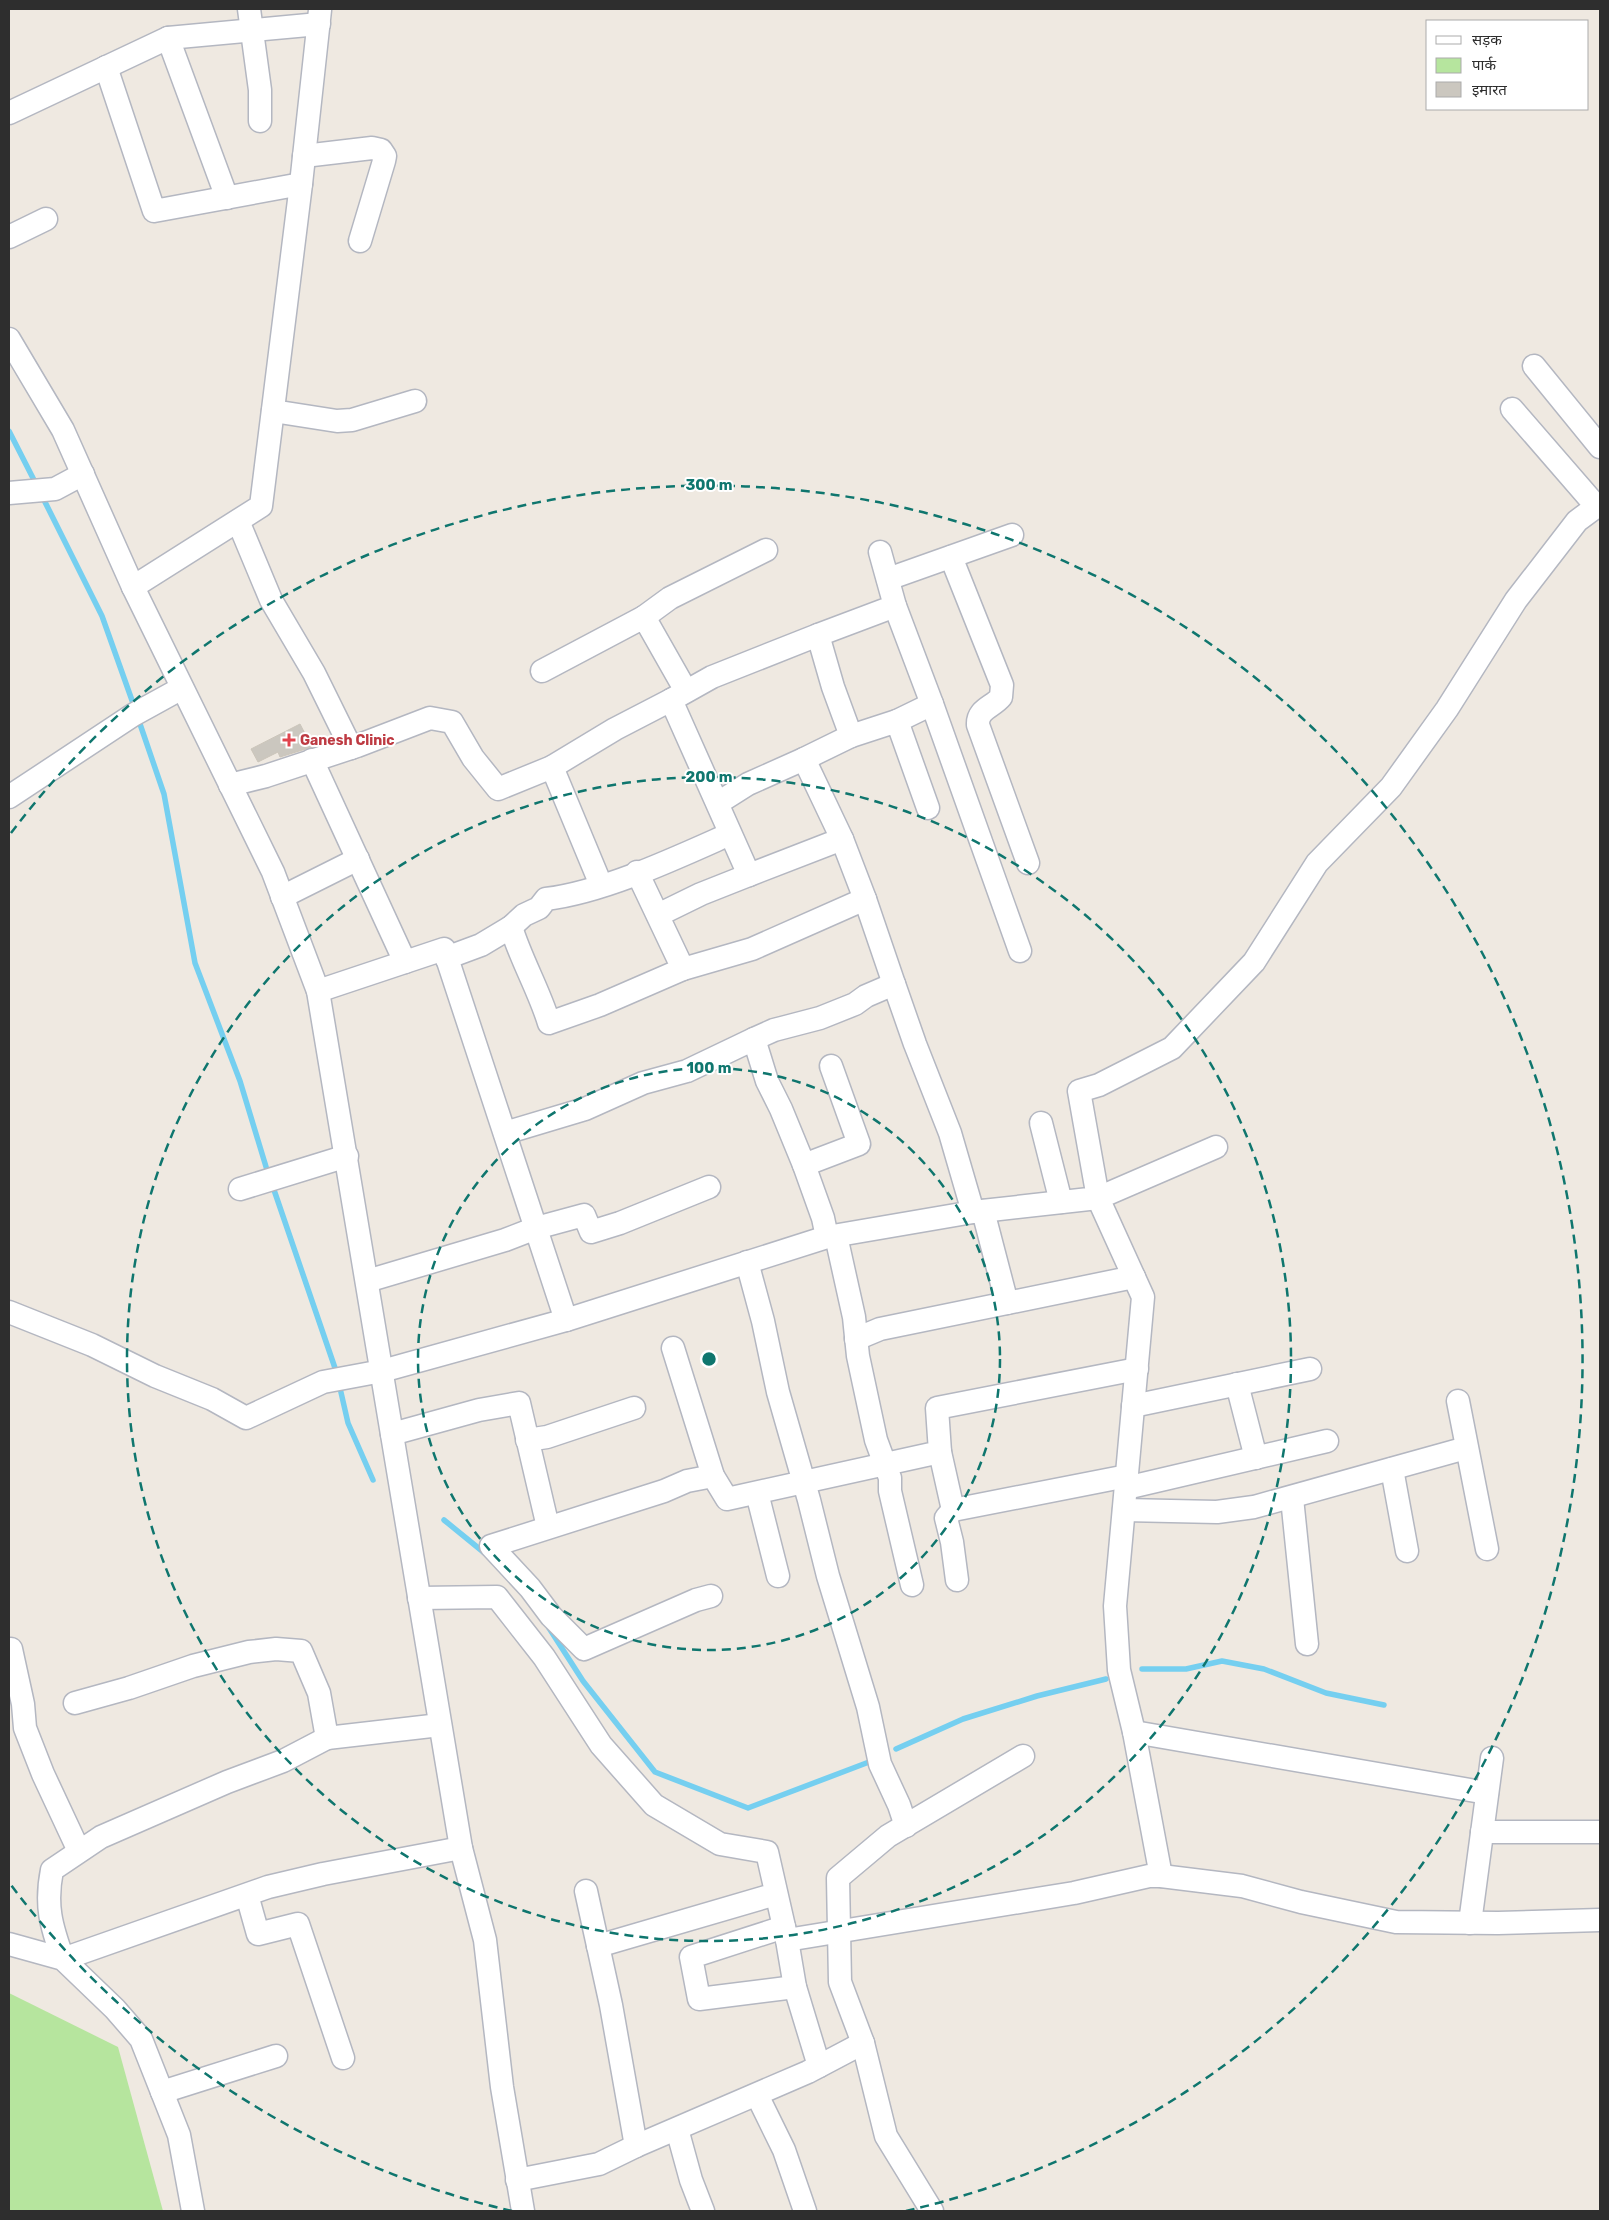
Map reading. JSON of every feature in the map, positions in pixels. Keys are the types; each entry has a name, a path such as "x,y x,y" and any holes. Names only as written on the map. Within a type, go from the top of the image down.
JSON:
{"street":[{"path":"9,113 168,38 250,19 320,16 301,184 260,506 134,587"},
{"path":"250,19 260,90 260,121"},
{"path":"168,38 227,198"},
{"path":"106,67 154,211 301,184"},
{"path":"304,156 372,148 381,150 384,153 384,161 360,242"},
{"path":"9,237 46,219"},
{"path":"9,339 63,430 134,587 273,872 318,991 368,1281 461,1848 484,1940 502,2087 523,2211"},
{"path":"1534,366 1600,447"},
{"path":"273,411 337,421 352,420 415,401"},
{"path":"1161,1876 1134,1732 1119,1670 1115,1606 1143,1297 1098,1198 1079,1091 1100,1085 1172,1048 1254,962 1317,863 1391,787 1447,710 1516,600 1577,521 1599,505 1512,409"},
{"path":"9,492 55,489 83,474"},
{"path":"238,521 271,600 314,673 351,748"},
{"path":"888,579 1012,535"},
{"path":"542,671 644,617 670,598 766,550"},
{"path":"880,552 895,606 1020,951"},
{"path":"951,556 1002,684 1001,696 982,712 979,716 978,725 1028,863"},
{"path":"230,785 266,776 351,748 430,718 452,722 473,758 498,790 552,767 615,729 712,677 895,606"},
{"path":"644,617 679,696 730,834 749,875"},
{"path":"818,635 833,687 851,736"},
{"path":"9,797 133,715 182,688"},
{"path":"718,803 748,784 851,736 898,721 932,704"},
{"path":"898,721 928,808"},
{"path":"804,759 842,839 865,899 915,1044 950,1133 978,1212 1007,1303"},
{"path":"312,760 405,962"},
{"path":"552,767 601,886"},
{"path":"446,958 481,945 511,927 524,915 539,908 546,899 565,897 601,886 730,834"},
{"path":"658,915 749,875 842,839"},
{"path":"282,897 358,859"},
{"path":"637,872 683,969"},
{"path":"511,927 549,1023 600,1005 683,969 752,949 865,899"},
{"path":"318,991 444,949 566,1320"},
{"path":"504,1133 585,1109 643,1083 687,1071 754,1039 855,1004 866,996 894,984"},
{"path":"754,1039 767,1081 781,1109 823,1218 832,1236 856,1339 876,1440 886,1464 912,1585"},
{"path":"804,1165 859,1144 832,1066"},
{"path":"1041,1123 1061,1202"},
{"path":"9,1312 92,1345 155,1376 212,1399 246,1418 323,1382 382,1370 566,1320 832,1236 978,1212 1098,1198 1216,1147"},
{"path":"240,1189 347,1156"},
{"path":"368,1281 505,1240 536,1228 584,1215 591,1232 620,1223 709,1187"},
{"path":"748,1262 778,1392 828,1576 868,1707 880,1764 900,1805 906,1826"},
{"path":"856,1339 880,1329 1134,1277"},
{"path":"672,1348 713,1476 727,1499 940,1452"},
{"path":"953,1510 940,1452 937,1408 1137,1369"},
{"path":"1134,1406 1310,1369"},
{"path":"1237,1384 1256,1458"},
{"path":"1458,1401 1487,1549"},
{"path":"392,1434 479,1410 519,1403 548,1527"},
{"path":"527,1440 547,1437 634,1408"},
{"path":"957,1580 956,1565 946,1518 953,1510 1126,1482 1256,1458 1327,1441"},
{"path":"1124,1510 1216,1512 1254,1507 1292,1498 1466,1448"},
{"path":"1392,1469 1407,1551"},
{"path":"711,1596 696,1600 584,1650 551,1616 530,1588 491,1546 687,1482 713,1476"},
{"path":"756,1493 778,1576"},
{"path":"1292,1498 1307,1644"},
{"path":"419,1598 497,1597 544,1657 601,1745 654,1805 720,1844 767,1852 795,1987 819,2066"},
{"path":"9,1650 11,1649 23,1704 25,1728 43,1774 79,1851"},
{"path":"75,1703 129,1688 193,1666 249,1652 276,1649 302,1651 319,1693 327,1738"},
{"path":"193,2211 179,2135 141,2039 115,2009 63,1959 50,1923 48,1892 52,1870 102,1837 227,1782 283,1761 327,1738 440,1725"},
{"path":"1134,1732 1488,1793"},
{"path":"932,2211 886,2136 863,2043 840,1982 838,1878 888,1836 1022,1756"},
{"path":"1470,1923 1492,1758"},
{"path":"1482,1832 1600,1832"},
{"path":"9,1944 63,1959 247,1895 323,1874 461,1848"},
{"path":"795,1987 699,1999 691,1957 785,1934 839,1931 1074,1893 1149,1876 1242,1886 1301,1902 1396,1922 1470,1923 1600,1920"},
{"path":"586,1891 636,2146"},
{"path":"598,1946 776,1894"},
{"path":"247,1895 258,1934 298,1924 343,2058"},
{"path":"517,2180 599,2164 636,2146 757,2095 863,2043"},
{"path":"162,2092 276,2056"},
{"path":"757,2095 784,2150 805,2211"},
{"path":"678,2129 691,2180 703,2211"}],"green space":[{"path":"9,1993 118,2047 163,2211 9,2211"}],"building":[{"path":"300,724 312,747 280,757 278,752 258,762 251,749"}],"waterway":[{"path":"9,431 36,484"},
{"path":"44,500 102,616 134,706"},
{"path":"140,724 164,794 195,963 240,1081 267,1170"},
{"path":"273,1187 335,1368"},
{"path":"340,1388 348,1423 373,1480"},
{"path":"444,1520 487,1555"},
{"path":"549,1628 583,1681 655,1772 748,1808 869,1762"},
{"path":"1142,1669 1186,1669 1222,1661 1264,1669 1326,1693 1384,1705"},
{"path":"896,1749 963,1719 1037,1696 1106,1679"}],"place":[{"name":"Ganesh Clinic","path":"289,740"}]}
